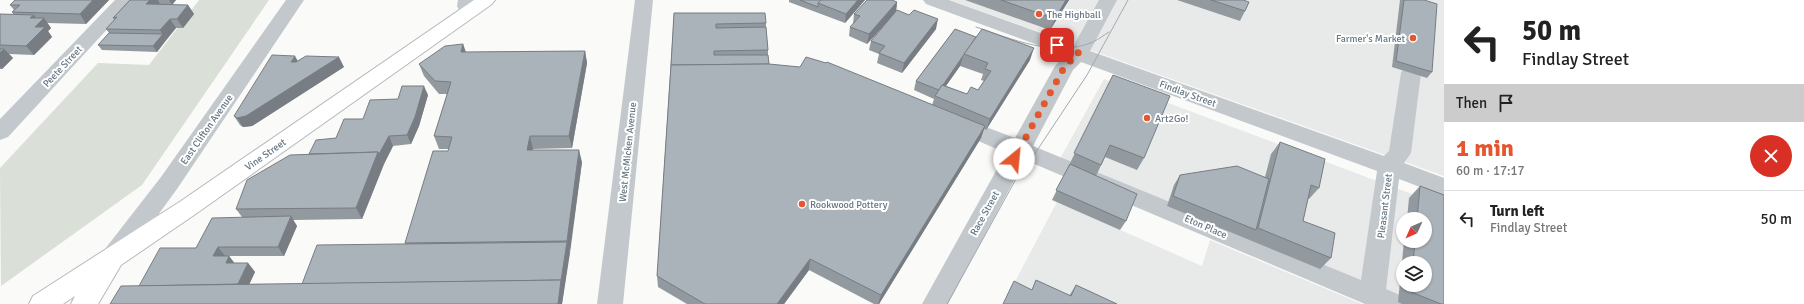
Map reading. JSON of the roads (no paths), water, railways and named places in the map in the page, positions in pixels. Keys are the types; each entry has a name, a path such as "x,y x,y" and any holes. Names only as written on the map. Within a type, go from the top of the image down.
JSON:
{"main road":[{"name":"Vine Street","path":"42,304 189,207 474,4"},
{"path":"84,304 114,256"}],"street":[{"name":"Peete Street","path":"0,132 125,0"},
{"name":"East Clifton Avenue","path":"114,256 169,183 295,0"},
{"name":"West McMicken Avenue","path":"610,304 644,0"},
{"name":"Findlay Street","path":"932,0 1444,187"},
{"name":"Race Street","path":"935,304 1065,66 1079,53 1108,0"},
{"name":"Pleasant Street","path":"1383,300 1389,166 1400,153 1411,73"},
{"name":"Eton Place","path":"938,115 1383,300"}],"tram line":[{"path":"947,304 1016,179 1034,155 1087,75 1128,0"},
{"path":"976,27 1034,45 1064,48 1093,42 1109,32"}],"place":[{"name":"The Highball","path":"1039,14"},
{"name":"Farmer's Market","path":"1413,38"},
{"name":"Art2Go!","path":"1147,118"},
{"name":"Rookwood Pottery","path":"802,204"}]}
